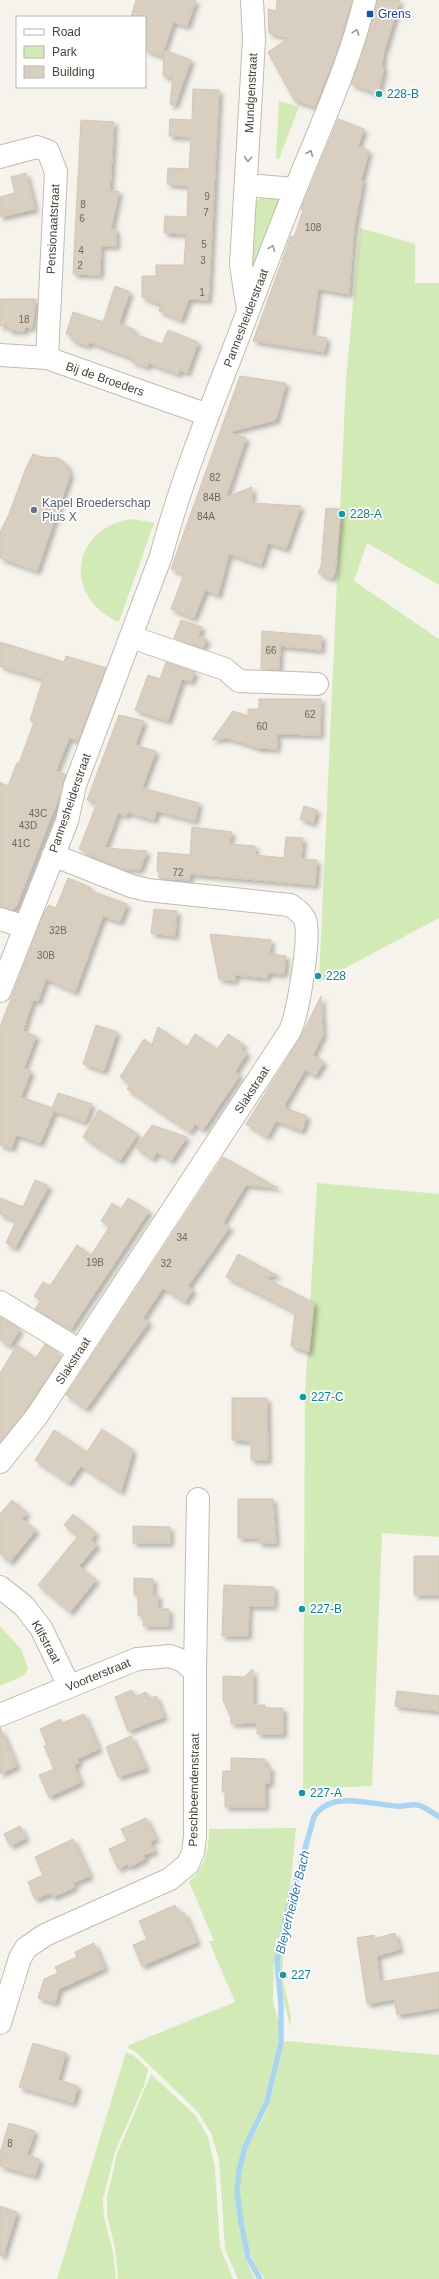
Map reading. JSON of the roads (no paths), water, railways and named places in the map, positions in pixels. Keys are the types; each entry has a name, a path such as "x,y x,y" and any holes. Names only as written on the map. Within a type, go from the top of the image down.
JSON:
{"street":[{"name":"Mundgenstraat","path":"248,311 241,265 254,40 252,0"},
{"name":"Pannesheiderstraat","path":"0,991 67,821 75,785 131,637 208,414 295,189 345,68 366,0"},
{"name":"Pensionaatstraat","path":"0,157 37,147 48,150 56,172 47,358"},
{"path":"246,185 295,189"},
{"name":"Bij de Broeders","path":"0,355 47,358 208,414"},
{"path":"131,637 225,669 239,682 317,684"},
{"name":"Slakstraat","path":"0,1462 37,1416 290,1031 300,995 307,932 305,920 299,911 290,905 147,890 131,886 53,855"},
{"path":"0,919 25,927"},
{"path":"0,1302 80,1351"},
{"name":"Peschbeemdenstraat","path":"0,2023 20,1958 26,1948 44,1936 170,1879 188,1864 193,1852 195,1836 195,1672 198,1499"},
{"name":"Klifstraat","path":"0,1587 24,1606 41,1628 69,1686"},
{"name":"Voorterstraat","path":"0,1715 137,1659 170,1656 183,1660 195,1672"}],"waterway":[{"name":"Bleyerheider Bach","path":"260,2279 248,2257 241,2223 237,2190 239,2171 245,2147 267,2102 281,2042 281,2005 277,1961 287,1912 314,1817 321,1809 340,1801 362,1801 398,1806 417,1805 439,1817"}],"place":[{"name":"Grens","path":"370,14"},
{"name":"228-B","path":"379,94"},
{"name":"Kapel Broederschap Pius X","path":"34,510"},
{"name":"228-A","path":"342,514"},
{"name":"228","path":"318,976"},
{"name":"227-C","path":"303,1397"},
{"name":"227-B","path":"302,1609"},
{"name":"227-A","path":"302,1793"},
{"name":"227","path":"283,1975"}]}
